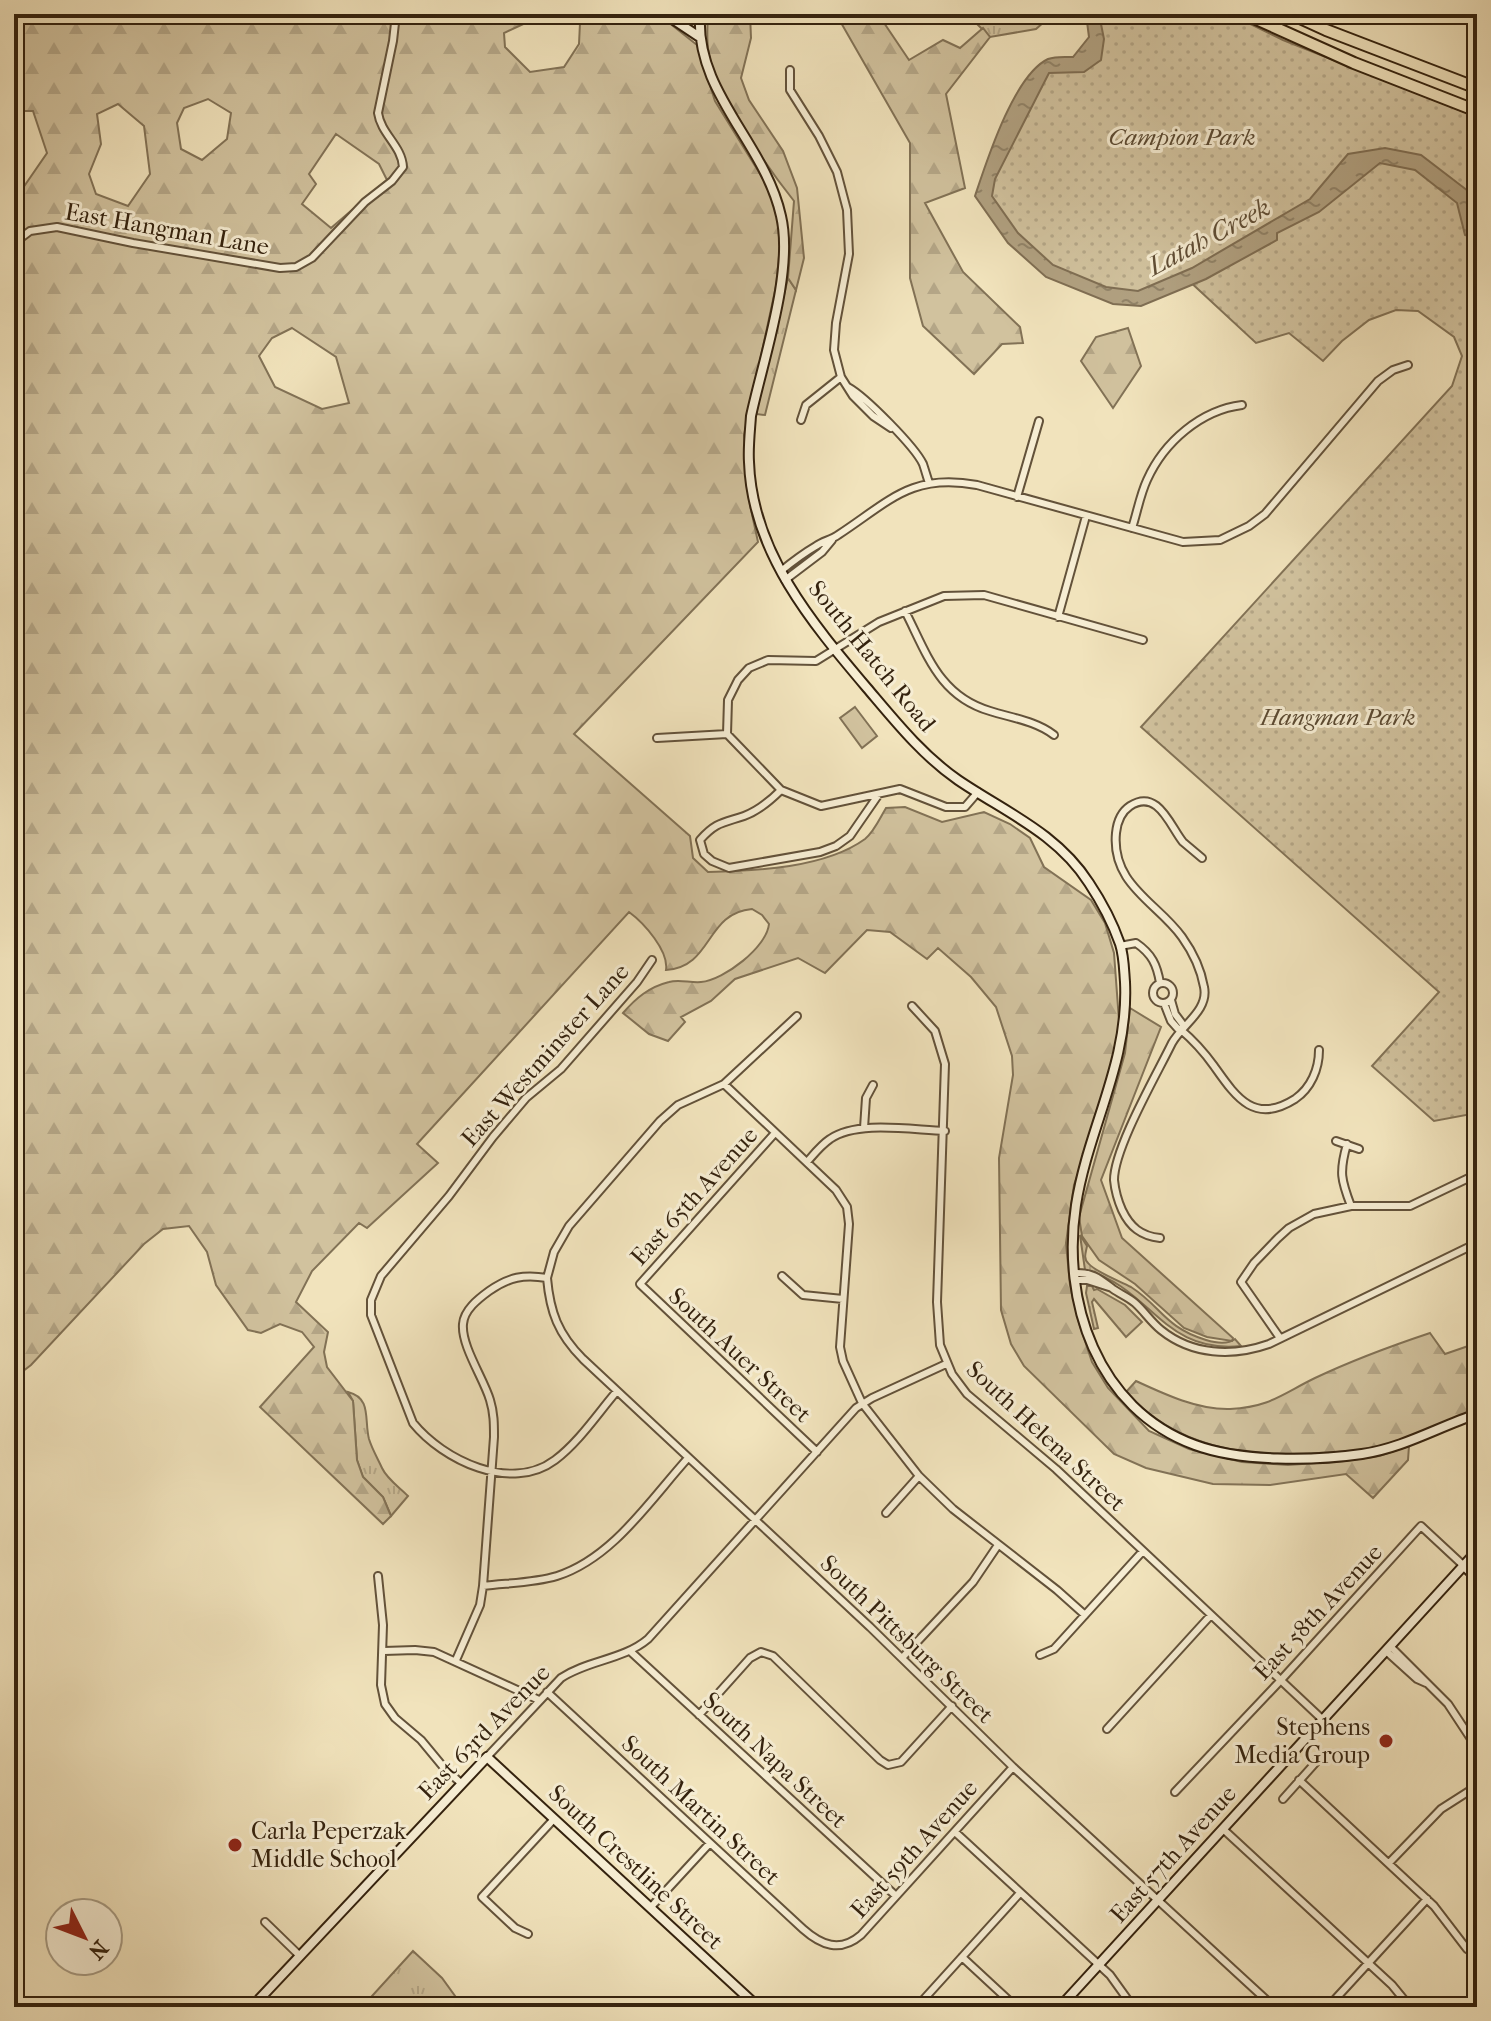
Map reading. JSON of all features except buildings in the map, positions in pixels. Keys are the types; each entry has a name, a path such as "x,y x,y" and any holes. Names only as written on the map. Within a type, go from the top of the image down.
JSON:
{"highway":[{"path":"1245,14 1354,63 1477,111"},
{"path":"1291,14 1477,88"}],"main road":[{"path":"665,14 698,36"},
{"name":"South Hatch Road","path":"700,14 698,36 711,79 770,177 782,219 782,269 751,416 749,462 761,525 783,575 834,649 919,748 955,778 1043,832 1059,846 1090,884 1120,946 1125,994 1121,1047 1079,1189 1074,1227 1075,1277 1085,1333 1110,1379 1140,1414 1178,1438 1245,1455 1313,1458 1362,1454 1407,1442 1477,1414"},
{"name":"East 57th Avenue","path":"1060,2007 1477,1551"},
{"path":"1464,1566 1477,1578"},
{"name":"East 63rd Avenue","path":"253,2007 487,1757"},
{"name":"South Crestline Street","path":"487,1757 753,2005"}],"street":[{"name":"East Hangman Lane","path":"14,243 30,231 57,227 280,268 304,264 403,167 402,157 380,124 378,113 396,14"},
{"path":"790,70 790,90 837,172 847,210 849,254 834,350 841,377 848,387 879,412 922,462 929,483"},
{"path":"783,575 822,552 835,538 898,493 929,483 953,481 1183,542 1220,540 1249,526 1281,497 1378,381 1393,370 1408,365"},
{"path":"801,420 806,405 841,377"},
{"path":"1132,528 1147,479 1165,451 1186,430 1220,408 1242,405"},
{"path":"1017,497 1039,421"},
{"path":"1058,617 1086,516"},
{"path":"978,792 965,807 946,807 900,789 821,806 781,790 727,734 728,700 738,680 749,668 771,660 816,661 868,627 944,596 984,595 1143,640"},
{"path":"905,611 933,670 956,696 982,709 1042,726 1054,735"},
{"path":"657,738 727,734"},
{"path":"781,790 747,815 712,826 700,840 704,854 729,868 820,852 850,836 879,794"},
{"path":"1160,1238 1139,1232 1126,1218 1118,1201 1114,1180 1121,1149 1181,1028 1193,1019 1205,997 1204,985 1192,953 1180,935 1133,888 1124,870 1115,836 1118,823 1130,806 1153,804 1163,810 1183,842 1202,858"},
{"path":"1120,946 1136,943 1147,951 1157,964 1160,983"},
{"name":"East Westminster Lane","path":"491,1472 473,1467 445,1452 423,1436 413,1423 375,1330 371,1300 381,1276 449,1196 493,1137 526,1098 561,1069 637,982 652,960"},
{"path":"1160,983 1171,987 1173,993 1167,1002 1171,1021 1199,1047 1237,1097 1252,1106 1269,1109 1299,1096 1319,1068 1319,1050"},
{"path":"1160,983 1153,995 1158,1002 1167,1002"},
{"name":"South Helena Street","path":"912,1006 935,1031 941,1045 946,1085 937,1302 940,1345 946,1364 967,1394 1056,1469 1323,1720"},
{"path":"456,1660 480,1605 483,1586 494,1416 490,1398 464,1338 463,1323 471,1306 510,1278 527,1274 547,1278 553,1254 569,1226 660,1121 678,1105 724,1084 797,1016"},
{"path":"724,1084 836,1190 849,1212 841,1354 862,1403 919,1476 953,1509 1085,1615"},
{"path":"864,1128 866,1098 873,1085"},
{"path":"807,1162 829,1139 843,1132 864,1128 945,1131"},
{"name":"East 65th Avenue","path":"640,1284 775,1133"},
{"path":"1336,1141 1359,1149"},
{"path":"1347,1144 1340,1167 1351,1206"},
{"path":"1280,1338 1244,1290 1242,1279 1278,1238 1314,1214 1351,1206 1410,1206 1477,1174"},
{"path":"1075,1277 1112,1288 1134,1302 1169,1336 1216,1353 1246,1352 1477,1243"},
{"path":"782,1276 803,1295 843,1299"},
{"name":"South Pittsburg Street","path":"547,1278 551,1311 557,1327 571,1347 902,1658 1013,1767 1274,2007"},
{"name":"South Auer Street","path":"640,1284 817,1452"},
{"name":"East 63rd Avenue","path":"487,1757 561,1678 630,1651 654,1633 862,1403 946,1364"},
{"path":"491,1472 533,1470 554,1461 617,1391"},
{"path":"483,1586 546,1579 585,1564 618,1536 688,1458"},
{"path":"886,1513 919,1476"},
{"name":"East 58th Avenue","path":"1175,1792 1421,1526 1464,1566"},
{"path":"902,1658 973,1582 998,1545"},
{"path":"1040,1655 1054,1649 1142,1552"},
{"path":"378,1576 384,1651 381,1685 385,1704 395,1718 421,1740 462,1784"},
{"path":"1107,1729 1211,1615"},
{"path":"1388,1649 1421,1674 1454,1711 1477,1748"},
{"path":"384,1651 434,1652 539,1700"},
{"name":"South Napa Street","path":"630,1651 896,1896"},
{"path":"699,1715 750,1658 761,1652 773,1656 880,1760 892,1765 901,1762 952,1706"},
{"name":"South Martin Street","path":"547,1692 815,1939 836,1946"},
{"path":"1283,1799 1317,1761"},
{"name":"East 59th Avenue","path":"836,1946 856,1939 1013,1767"},
{"path":"1299,1780 1427,1899 1475,1954"},
{"path":"1389,1863 1441,1809 1477,1786"},
{"path":"528,1934 515,1928 482,1897 554,1819"},
{"path":"1223,1829 1369,1963 1410,2007"},
{"path":"955,1832 1099,1965 1116,1982 1133,2007"},
{"path":"651,1907 710,1843"},
{"path":"920,2007 1020,1893"},
{"path":"1328,2007 1427,1899"},
{"path":"265,1922 300,1956"},
{"path":"962,1957 1016,2007"}],"green space":[{"path":"14,14 545,14 504,33 505,47 530,72 564,67 579,44 580,23 568,14 658,14 697,45 715,101 770,190 777,217 780,246 776,286 744,435 750,505 758,542 574,734 690,836 693,858 708,872 768,869 830,856 865,839 886,808 905,807 942,822 984,812 1030,838 1044,867 1091,900 1105,923 1114,953 1120,1034 1107,1090 1074,1185 1066,1243 1070,1285 1092,1362 1108,1388 1149,1431 1189,1449 1242,1462 1288,1465 1379,1456 1409,1446 1408,1460 1373,1498 1346,1474 1270,1485 1213,1484 1146,1468 1114,1454 1024,1366 1011,1344 1001,1310 999,1158 1013,1075 1012,1056 996,1007 971,977 938,948 927,959 890,932 867,930 825,973 798,958 735,979 711,1001 681,1017 685,1022 668,1041 649,1034 623,1013 655,987 673,981 710,980 743,961 761,942 769,924 752,909 725,920 693,960 666,970 660,946 629,912 417,1144 438,1163 367,1228 359,1223 312,1271 296,1302 328,1332 324,1352 327,1367 353,1401 357,1460 363,1477 383,1497 391,1516 383,1524 260,1407 314,1347 302,1332 280,1324 261,1333 248,1330 216,1285 207,1252 189,1226 163,1229 144,1244 31,1365 14,1378 14,201 47,153 33,111 14,111","holes":["208,99 231,113 227,139 202,160 181,149 177,123 184,108","118,104 144,126 150,174 128,206 96,194 89,174 101,144 97,114","336,134 379,164 387,180 331,228 302,204 316,184 309,174","292,328 336,357 349,403 322,409 275,387 259,356 272,338"]},
{"path":"708,14 750,14 751,38 741,78 749,100 783,151 797,188 804,258 796,290 788,278 794,201 749,138 720,85 709,55"},
{"path":"836,14 878,14 909,60 943,40 960,48 983,28 990,37 946,94 965,188 925,203 963,272 1020,327 1023,343 1002,344 974,374 923,326 910,278 910,143"},
{"path":"967,14 1046,14 1044,22 1036,29 990,37"},
{"name":"Hangman Park","path":"1091,14 1230,14 1283,40 1477,117 1477,1113 1434,1121 1372,1066 1439,992 1141,727 1452,386 1462,356 1454,337 1418,311 1396,310 1369,320 1323,361 1289,333 1256,343 1187,279 1142,298 1108,296 1049,271 985,197 1044,69 1091,54"},
{"path":"788,278 796,290 765,415 756,414"},
{"path":"1128,328 1141,366 1113,408 1081,361 1096,337"},
{"path":"855,707 877,736 862,748 840,718"},
{"path":"1130,1008 1161,1027 1101,1180 1122,1238 1233,1338 1232,1341 1207,1337 1184,1328 1135,1284 1099,1260 1082,1236 1079,1217 1125,1053"},
{"path":"1080,1235 1087,1246 1085,1255 1091,1266 1141,1294 1172,1323 1192,1335 1214,1342 1225,1343 1235,1339 1241,1346 1214,1346 1193,1340 1174,1330 1126,1290 1107,1278 1085,1270"},
{"path":"1087,1286 1125,1305 1142,1322 1126,1337 1094,1299 1098,1328 1094,1329"},
{"path":"1430,1333 1445,1354 1477,1343 1477,1409 1409,1437 1368,1449 1291,1454 1214,1445 1167,1426 1126,1392 1136,1381 1206,1407 1230,1409 1256,1406 1344,1365"},
{"path":"348,1392 364,1404 369,1439 384,1472 408,1496 391,1516 383,1497 363,1477 357,1460 353,1401"},
{"path":"413,1951 442,1978 463,2007 362,2007"}],"water":[{"path":"1086,14 1099,14 1104,39 1101,60 1084,72 1049,73 995,179 992,196 1018,233 1053,265 1106,287 1138,291 1192,268 1310,199 1348,154 1385,148 1421,155 1472,194 1477,215 1477,239 1465,235 1457,203 1415,170 1380,163 1319,212 1277,233 1277,240 1206,279 1141,306 1113,304 1046,277 1008,243 975,196 1013,100 1024,82 1048,59 1073,57 1089,37"}],"place":[{"name":"Stephens Media Group","path":"1386,1741"},
{"name":"Carla Peperzak Middle School","path":"235,1845"}],"park label":[{"name":"Campion Park","path":"1182,137"}],"water label":[{"name":"Latah Creek","path":"1209,237"}]}
